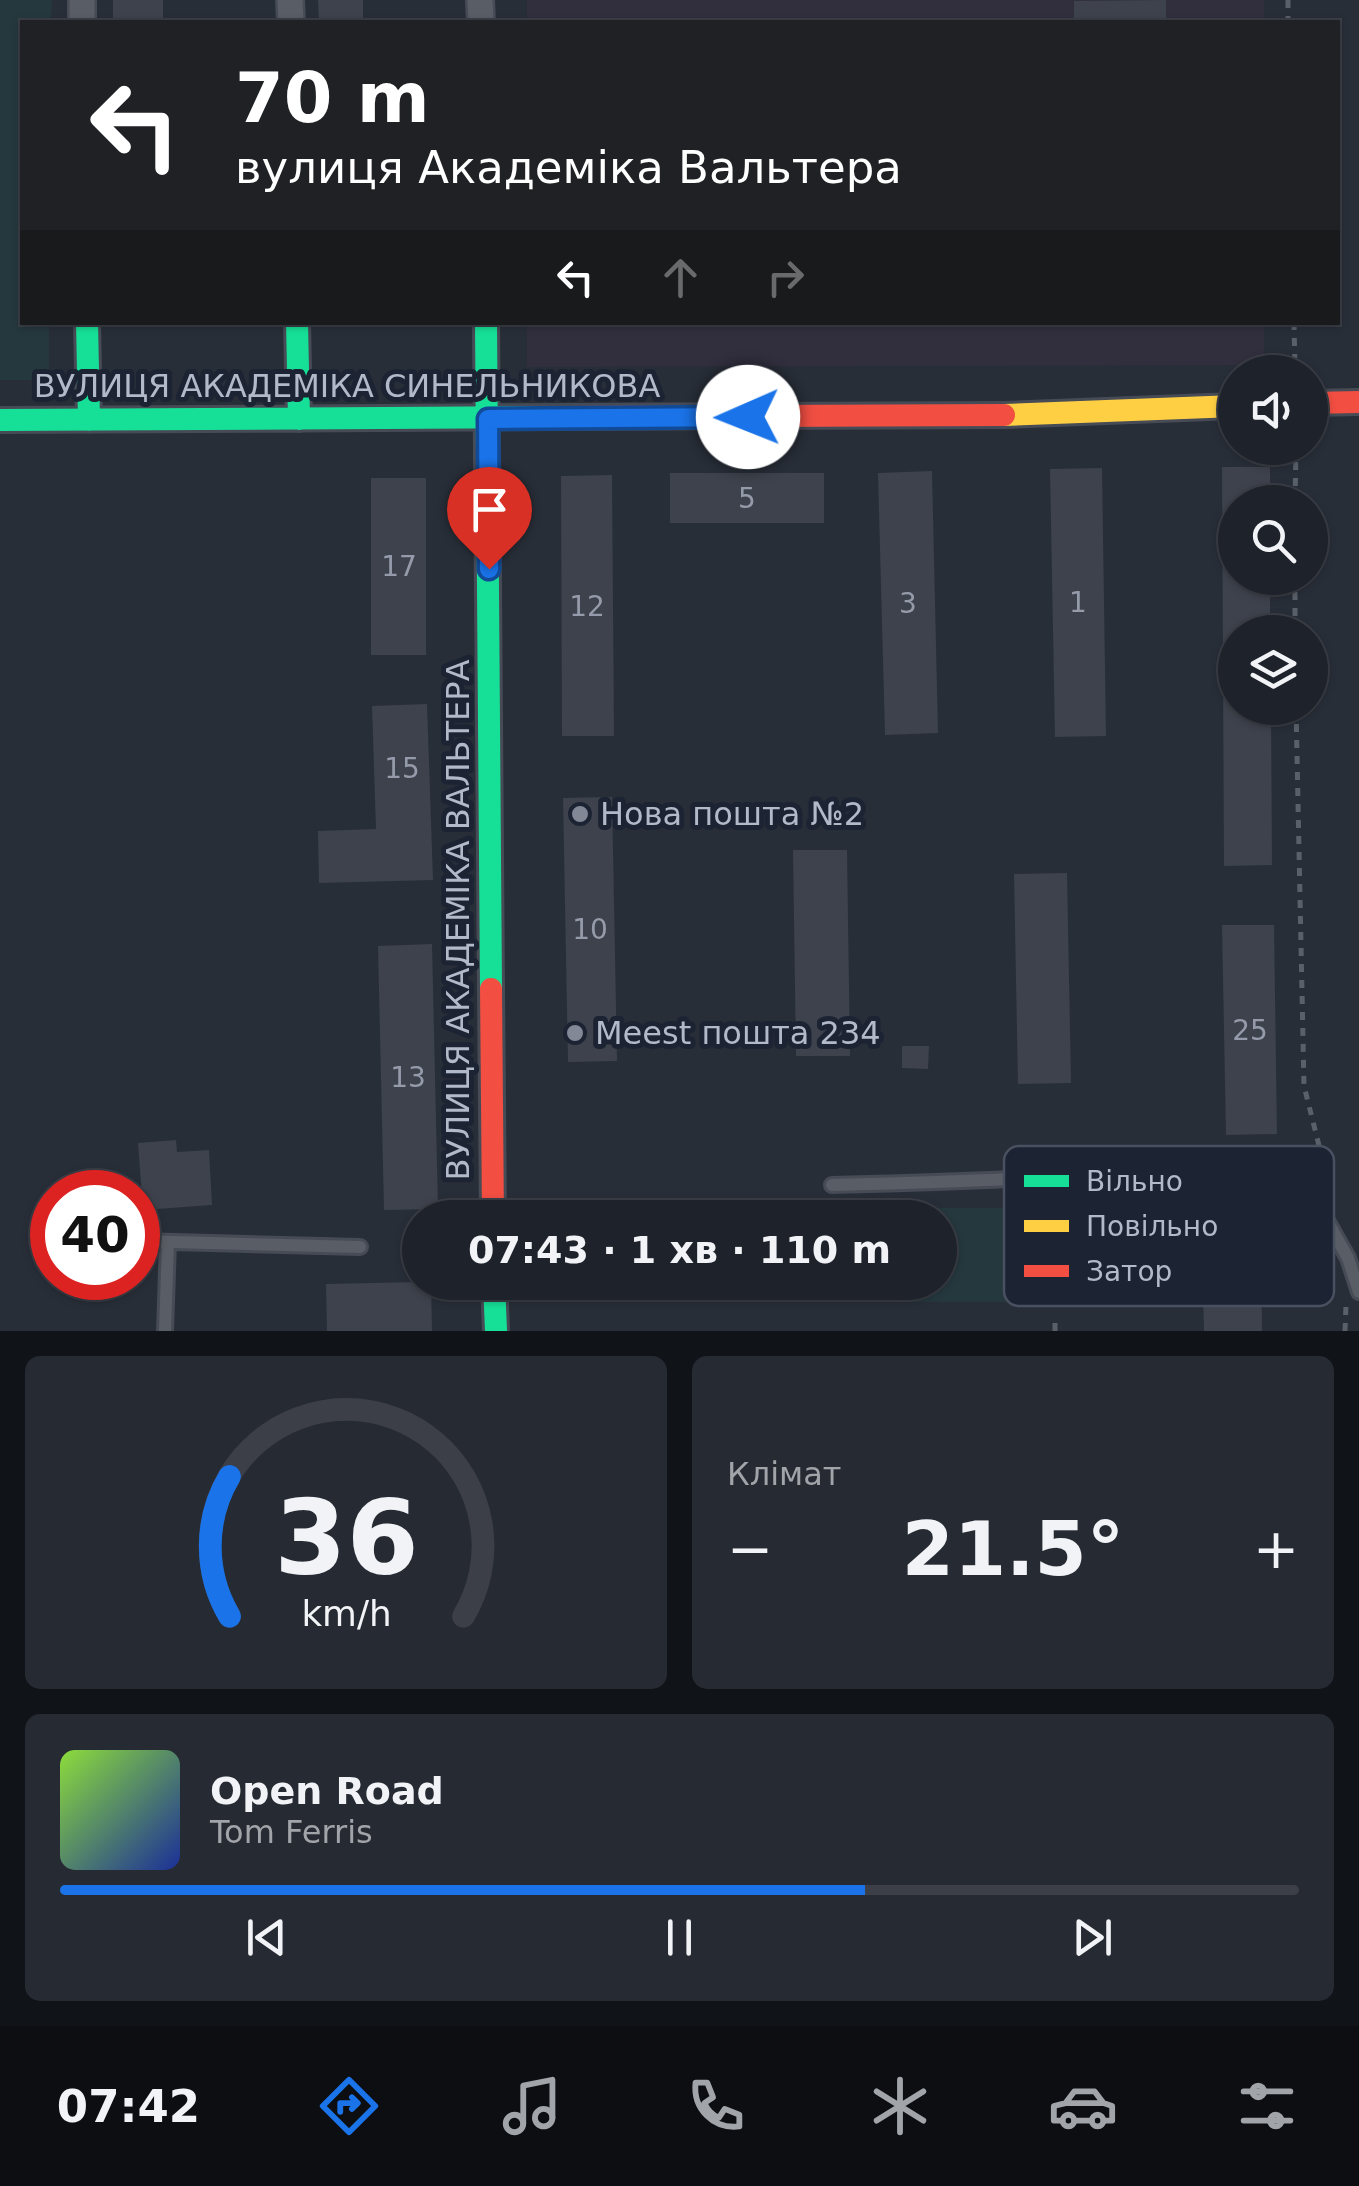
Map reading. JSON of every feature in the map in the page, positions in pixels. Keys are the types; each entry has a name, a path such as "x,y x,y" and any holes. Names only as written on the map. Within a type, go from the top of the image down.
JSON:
{"street":[{"path":"87,325 89,420"},
{"path":"297,325 299,419"},
{"name":"ВУЛИЦЯ АКАДЕМІКА ВАЛЬТЕРА","path":"486,325 493,1200"},
{"path":"1328,403 1359,402"},
{"name":"ВУЛИЦЯ АКАДЕМІКА СИНЕЛЬНИКОВА","path":"0,420 1006,415 1218,407"},
{"path":"495,1300 496,1331"}],"lane":[{"path":"832,1185 1004,1181"},
{"path":"1334,1233 1348,1258 1359,1292"},
{"path":"160,1242 360,1247"},
{"path":"165,1331 168,1242"}],"path":[{"path":"1294,325 1295,355"},
{"path":"1296,725 1304,1086 1319,1146"},
{"path":"1345,1331 1348,1258"},
{"path":"1055,1320 1055,1331"}],"shaded area":[{"path":"0,0 52,0 51,20 20,20 20,325 49,325 49,380 0,380"},
{"path":"527,0 1264,0 1264,20 527,20"},
{"path":"527,325 1264,325 1264,355 1218,355 1218,365 527,367"},
{"path":"957,1208 1004,1208 1004,1302 892,1302 957,1300"}],"building":[{"path":"113,0 163,0 163,20 113,20"},
{"path":"318,0 363,0 363,20 319,20"},
{"path":"1166,0 1166,20 1074,20 1074,1"},
{"path":"1222,467 1270,467 1270,485 1222,485"},
{"path":"1102,468 1106,736 1055,737 1050,469"},
{"path":"932,471 938,733 885,735 878,473"},
{"path":"670,473 824,473 824,523 670,523"},
{"path":"612,475 614,736 562,736 561,476"},
{"path":"371,478 426,478 426,655 371,655"},
{"path":"1223,595 1270,595 1270,615 1223,615"},
{"path":"427,704 433,880 319,883 318,831 376,829 372,706"},
{"path":"1223,725 1271,725 1272,865 1224,866"},
{"path":"612,797 617,1061 568,1062 563,798"},
{"path":"793,850 847,850 850,1056 796,1056"},
{"path":"1067,873 1071,1083 1018,1084 1014,874"},
{"path":"1222,925 1274,925 1277,1134 1226,1135"},
{"path":"432,944 438,1200 402,1200 402,1210 384,1210 378,946"},
{"path":"902,1046 929,1046 928,1069 902,1068"},
{"path":"176,1140 177,1152 209,1150 212,1205 160,1209 160,1170 140,1170 138,1143"},
{"path":"402,1283 402,1300 431,1300 432,1331 327,1331 326,1284"},
{"path":"1203,1306 1262,1306 1262,1331 1204,1331"}],"traffic: fast":[{"path":"87,325 89,420"},
{"path":"297,325 299,419"},
{"path":"486,325 491,989"},
{"path":"0,420 565,417"},
{"path":"495,1300 496,1331"}],"traffic: slow":[{"path":"1004,415 1218,407"}],"traffic: jam":[{"path":"1328,403 1359,402"},
{"path":"565,417 1004,415"},
{"path":"491,989 493,1200"}],"place":[{"name":"Нова пошта №2","path":"580,814"},
{"name":"Meest пошта 234","path":"575,1033"}],"route":[{"path":"489,569 488,419 748,417"}]}
